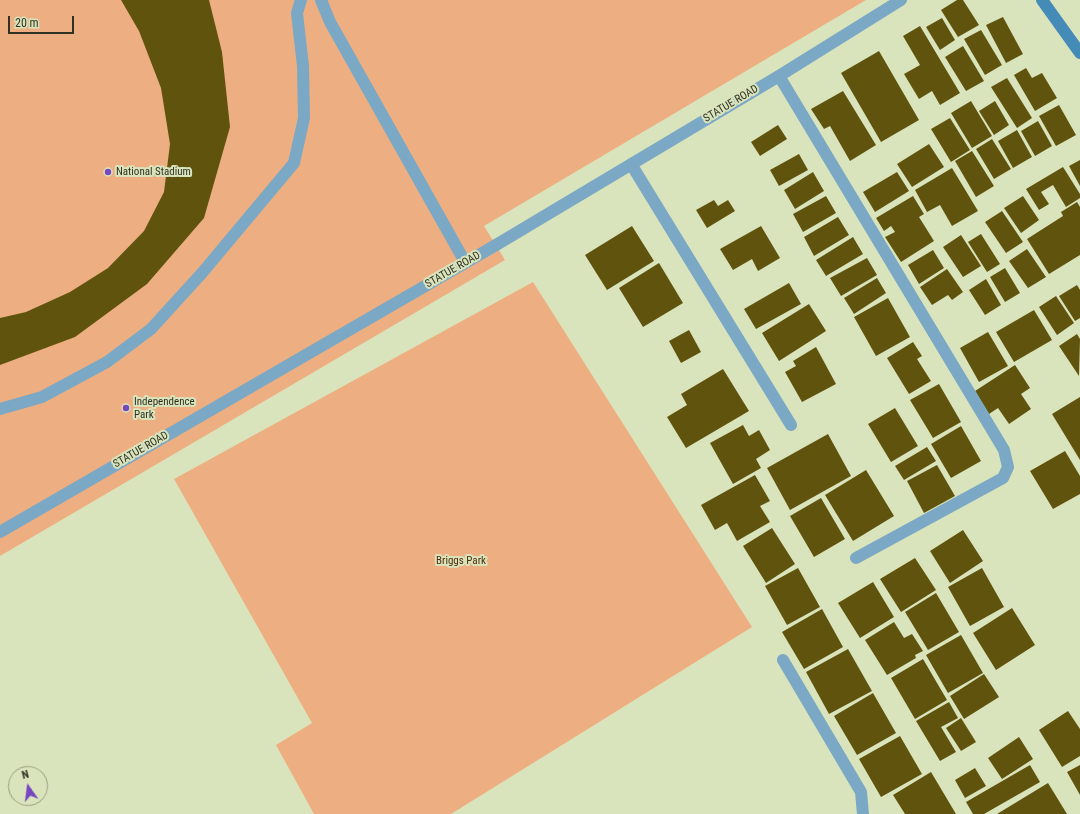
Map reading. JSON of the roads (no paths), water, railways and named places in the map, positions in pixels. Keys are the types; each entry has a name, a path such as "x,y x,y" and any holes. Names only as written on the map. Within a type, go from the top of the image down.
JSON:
{"main road":[{"path":"1042,0 1080,53"}],"street":[{"path":"0,409 42,397 107,362 151,329 208,267 294,163 304,118 303,66 297,13 301,0"},
{"path":"321,0 330,22 465,262"},
{"name":"STATUE ROAD","path":"0,532 496,245 779,76 901,0"},
{"path":"779,76 1004,450 1008,467 1003,478 856,558"},
{"path":"631,164 791,424"},
{"path":"783,660 861,792 863,814"}],"place":[{"name":"National Stadium","path":"108,172"},
{"name":"Independence Park","path":"126,408"}],"park label":[{"name":"Briggs Park","path":"461,561"}]}
